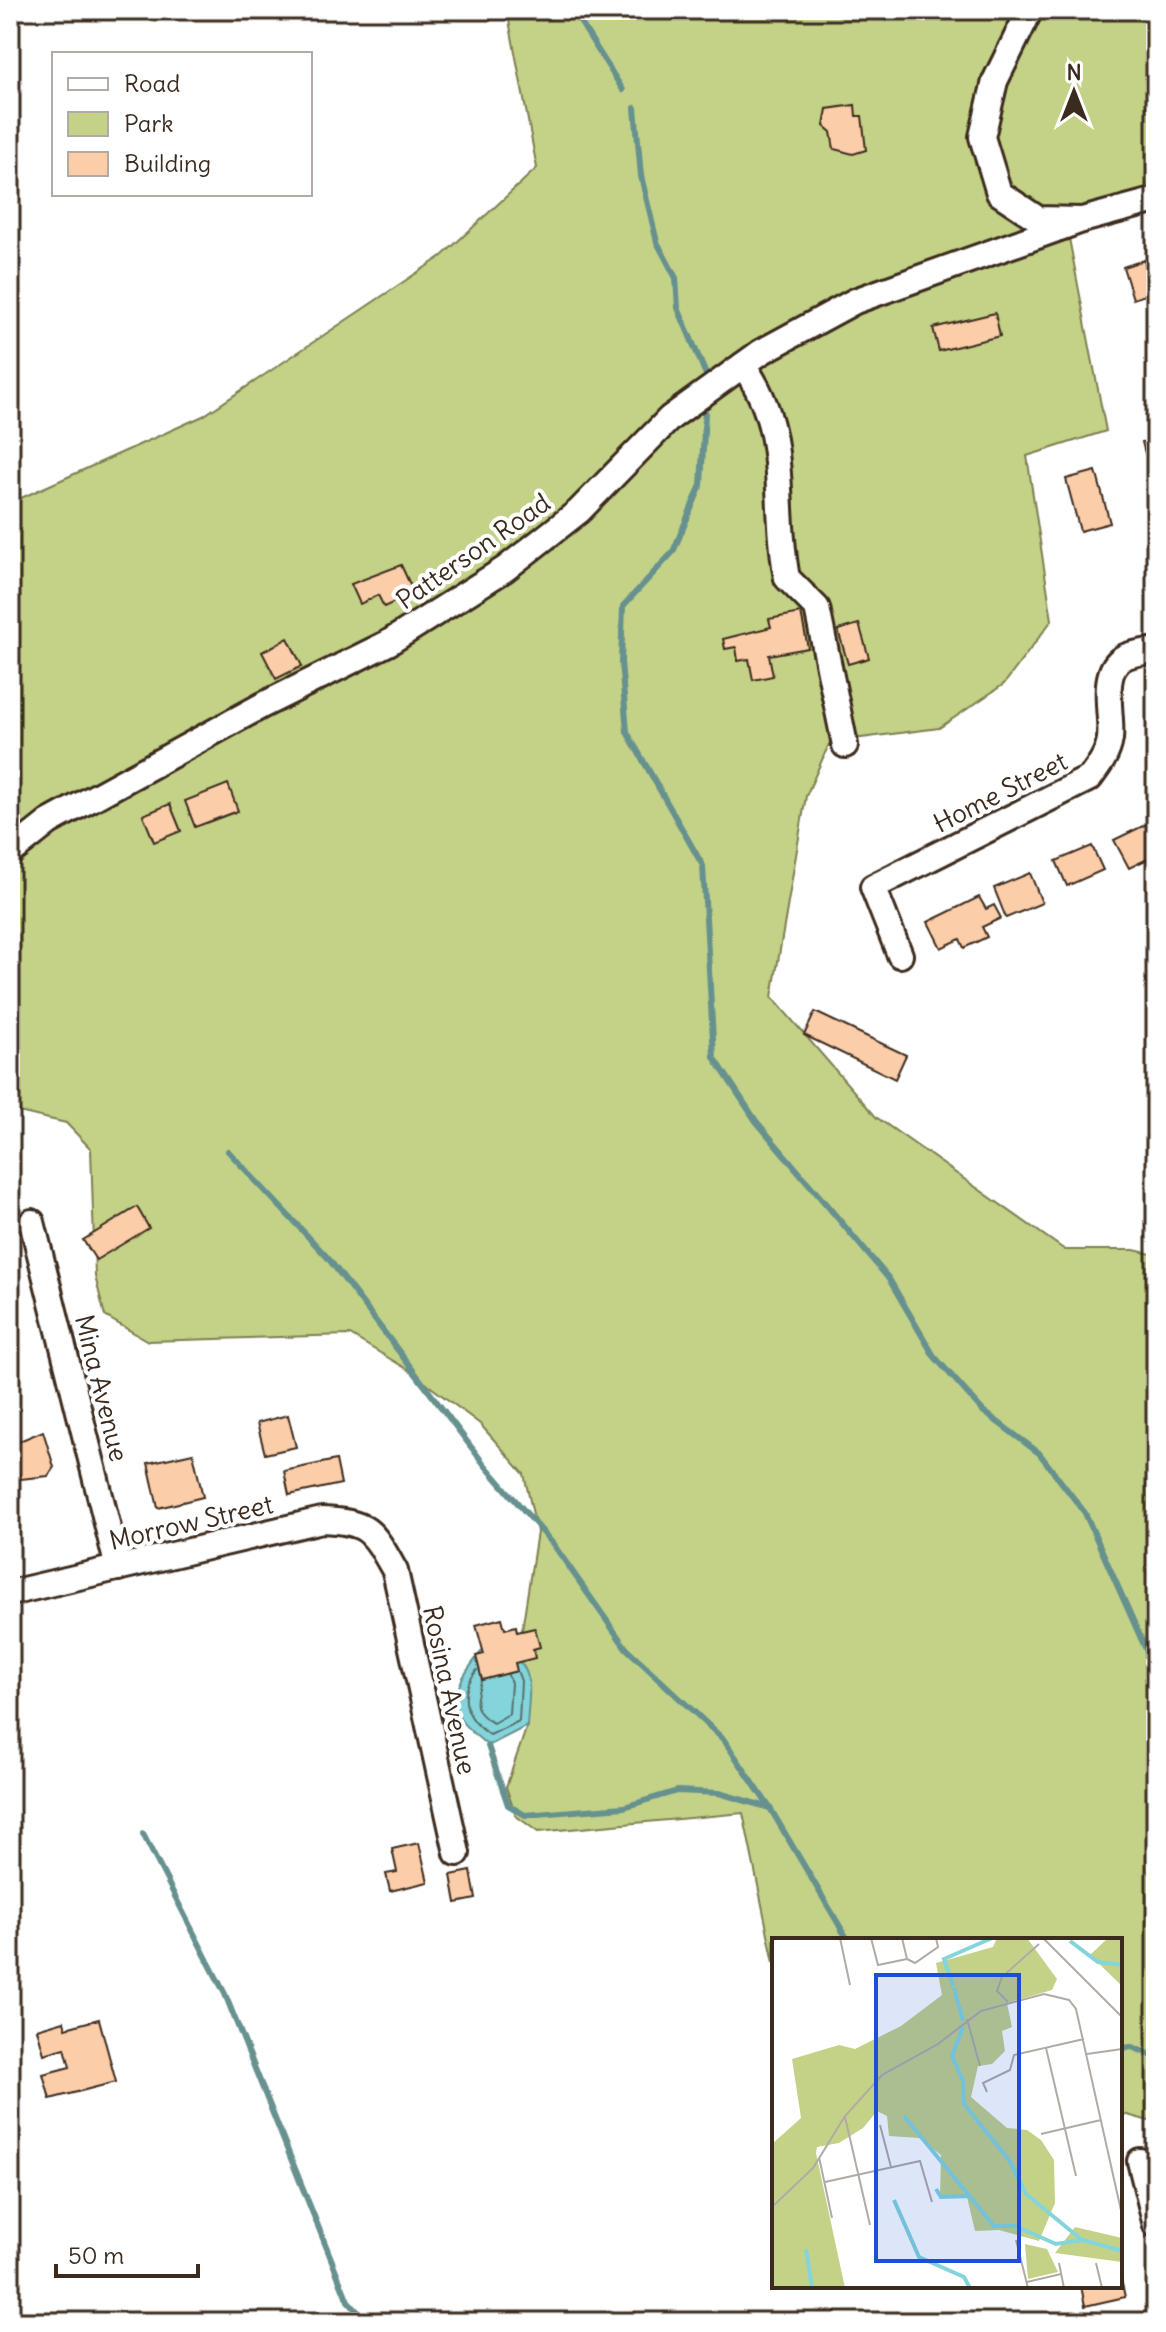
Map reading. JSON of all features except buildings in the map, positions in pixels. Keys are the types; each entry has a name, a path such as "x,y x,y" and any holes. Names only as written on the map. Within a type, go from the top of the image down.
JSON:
{"street":[{"path":"1030,10 995,81 982,137 999,193 1038,219 1082,220 1156,200"},
{"name":"Patterson Road","path":"10,853 49,822 263,705 388,643 505,569 579,511 670,418 743,365 855,301 1082,220"},
{"path":"743,365 762,392 769,412 779,469 787,578 817,608 845,745"},
{"name":"Home Street","path":"900,955 873,887 1090,778 1102,762 1110,740 1110,685 1114,667 1122,657 1156,650"},
{"name":"Mina Avenue","path":"32,1222 118,1568"},
{"name":"Morrow Street","path":"10,1593 322,1520 356,1521 379,1542"},
{"name":"Rosina Avenue","path":"379,1542 395,1571 457,1853"},
{"path":"1140,2161 1156,2225"}],"green space":[{"path":"507,10 1156,10 1156,200 1068,233 1106,431 1027,456 1052,620 1004,684 939,728 830,742 806,796 772,997 876,1117 1065,1250 1134,1250 1156,1255 1156,2123 1122,2114 1122,1938 772,1938 772,1953 743,1813 538,1832 516,1816 506,1787 527,1726 518,1656 537,1532 524,1474 480,1424 407,1369 350,1335 148,1341 105,1316 95,1276 91,1149 66,1123 10,1110 10,503 203,416 442,256 537,168"}],"water":[{"path":"490,1641 523,1666 529,1696 527,1726 488,1746 460,1719 456,1698 463,1677"}],"waterway":[{"path":"577,10 579,20 623,90"},
{"path":"635,108 641,176 657,242 676,278 678,308 707,377"},
{"path":"705,412 701,485 673,552 623,606 621,662 627,732 703,866 714,1057 756,1121 889,1279 934,1356 983,1411 1039,1453 1085,1513 1156,1672"},
{"path":"228,1151 328,1258 484,1464 553,1544 626,1648 724,1740 770,1808 847,1938"},
{"path":"488,1746 508,1805 525,1815 624,1807 677,1791 719,1793 770,1808"},
{"path":"143,1834 225,1994 348,2301 367,2322"},
{"path":"1122,2048 1132,2047 1156,2057"}]}
